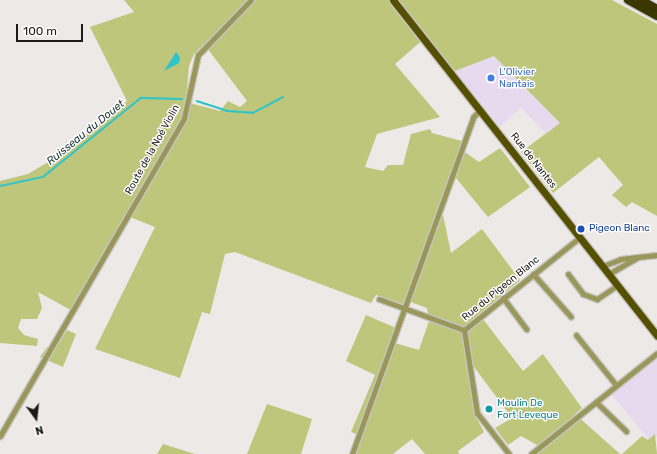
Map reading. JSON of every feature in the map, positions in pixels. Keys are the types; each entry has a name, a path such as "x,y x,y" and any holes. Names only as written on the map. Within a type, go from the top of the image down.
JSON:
{"highway":[{"path":"628,0 657,16"},
{"path":"641,0 657,9"}],"main road":[{"name":"Rue de Nantes","path":"393,0 657,335"}],"street":[{"name":"Route de la Noé Violin","path":"0,436 184,118 198,55 251,0"},
{"path":"352,454 473,117 480,110"},
{"name":"Rue du Pigeon Blanc","path":"379,298 464,330 580,237"},
{"path":"603,266 621,259 657,255"},
{"path":"609,274 638,257"},
{"path":"533,274 571,317"},
{"path":"568,274 583,294 598,299 618,285"},
{"path":"503,298 526,329"},
{"path":"464,330 477,413 509,454"},
{"path":"576,335 616,386"},
{"path":"531,454 657,353"},
{"path":"596,402 626,431"}],"shaded area":[{"path":"494,56 560,123 545,133 521,108 500,127 455,71"},
{"path":"657,357 657,437 654,435 649,440 611,394"}],"green space":[{"path":"124,0 612,0 657,24 657,216 632,202 626,207 612,195 623,185 599,157 553,193 521,152 560,123 494,56 455,71 426,37 395,64 440,117 377,134 365,167 383,171 388,165 403,165 411,134 430,129 432,133 462,141 459,148 479,162 500,148 530,187 488,217 451,172 440,201 451,253 482,229 520,280 479,314 523,371 543,354 582,408 575,414 620,454 537,454 541,451 537,445 521,436 508,445 495,428 512,418 474,367 469,370 474,413 484,432 458,451 459,454 425,454 412,439 393,454 356,454 362,436 351,432 375,375 346,361 366,315 396,328 391,342 419,350 429,321 427,308 405,300 403,304 376,295 371,303 235,252 225,254 210,314 202,312 180,378 95,349 155,227 130,217 76,313 38,292 42,308 37,319 21,319 18,328 24,335 38,339 37,346 0,343 0,181 28,174 65,152 127,101 90,27 134,12","holes":["204,44 247,101 240,107 228,101 220,111 186,102 189,66 194,54"]},
{"path":"67,330 76,334 63,367 40,357 47,347 55,349"},
{"path":"267,404 312,419 301,454 247,454"},
{"path":"655,434 657,454 622,454 642,436 648,440"},
{"path":"163,444 195,454 157,454"}],"water":[{"path":"176,52 180,57 179,63 164,71"}],"waterway":[{"name":"Ruisseau du Douet","path":"197,101 227,111 253,113 283,97"},
{"name":"Ruisseau du Douet","path":"0,186 43,177 141,98 182,99"}],"place":[{"name":"L'Olivier Nantais","path":"491,78"},
{"name":"Pigeon Blanc","path":"581,229"},
{"name":"Moulin De Fort Leveque","path":"489,409"}]}
